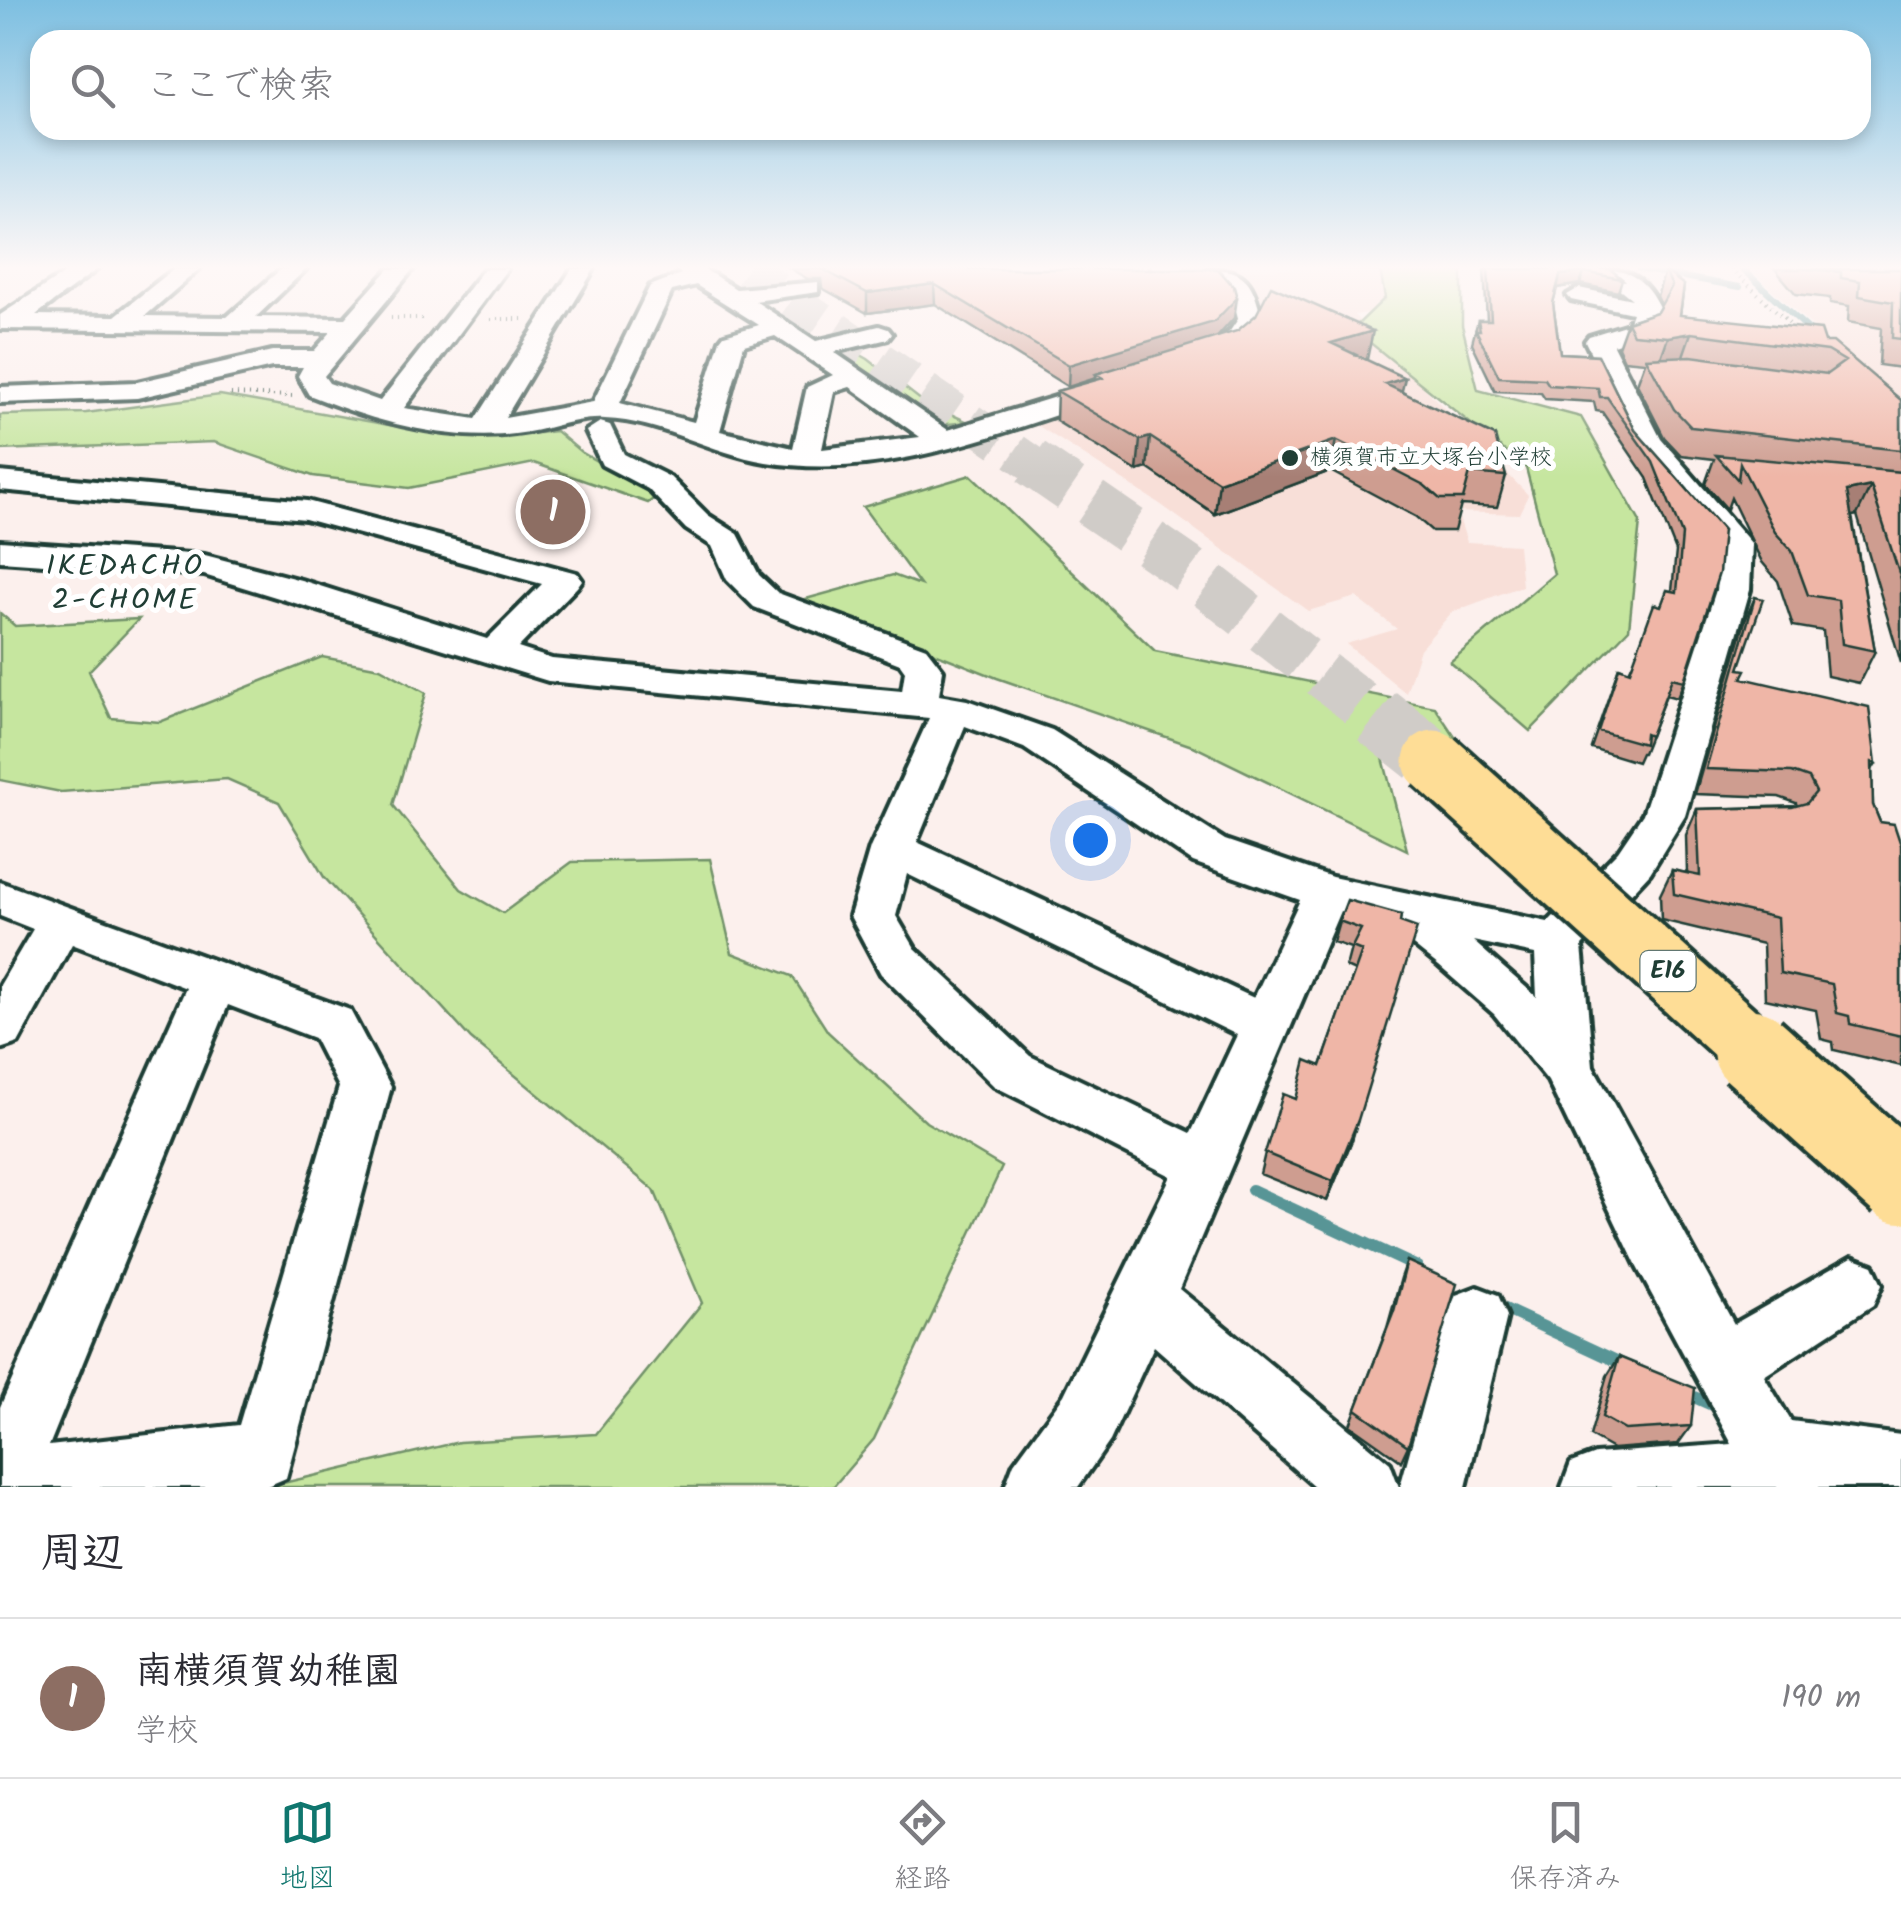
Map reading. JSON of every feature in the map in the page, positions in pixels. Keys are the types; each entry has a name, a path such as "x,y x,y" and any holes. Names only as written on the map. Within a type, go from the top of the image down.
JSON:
{"highway":[{"name":"E16","path":"1901,1154 1442,759 1901,1183"}],"street":[{"path":"339,338 312,376 319,389 441,427 484,429 601,421 704,435 764,453 805,458 886,453 1129,382"},
{"path":"386,412 443,338"},
{"path":"484,429 540,338"},
{"path":"638,338 601,421 612,460 659,483 697,522 726,541 744,580 766,600 913,656 924,670 936,706 873,916 898,961 1012,1072 1207,1167"},
{"path":"704,435 734,340 739,338"},
{"path":"796,338 941,438"},
{"path":"813,349 860,338"},
{"path":"1185,365 1223,351 1237,338"},
{"path":"1567,1067 1558,942 1683,817 1733,590 1736,544 1694,470 1648,442 1626,371 1598,341 1607,338"},
{"path":"0,395 170,386 272,359 321,359"},
{"path":"805,458 821,388 854,377"},
{"path":"0,481 307,510 566,580 492,654"},
{"path":"205,565 208,542 234,502"},
{"path":"0,551 205,565 290,587 548,670 936,706 1038,739 1209,851 1326,892 1558,942"},
{"path":"892,848 1266,1026"},
{"path":"1038,1487 1087,1418 1145,1299 1207,1167 1326,892"},
{"path":"0,898 59,924 214,980 332,1024 365,1087 263,1455 0,1485 214,980"},
{"path":"1388,905 1456,953 1512,1000 1567,1067 1658,1248 1783,1470"},
{"path":"0,1029 59,924"},
{"path":"1724,1366 1852,1285"},
{"path":"1145,1299 1366,1487"},
{"path":"1432,1487 1477,1316"},
{"path":"1594,1487 1783,1470 1901,1468"}],"path":[{"path":"170,386 179,391 264,396 329,393"}],"shaded area":[{"name":"横須賀市立大塚台小学校","path":"1243,338 1377,338 1528,495 1519,514 1457,512 1467,542 1518,545 1522,586 1452,612 1420,649 1406,693 1346,644 1397,629 1356,597 1308,611 1160,504 1029,420"},
{"path":"1826,338 1901,338 1901,406"}],"green space":[{"path":"1365,338 1465,338 1478,390 1581,417 1640,522 1629,629 1530,731 1450,662 1554,574 1526,468"},
{"path":"843,345 868,359 922,401 968,422 938,425 829,353"},
{"path":"220,395 434,433 495,438 556,431 581,452 657,496 648,503 534,463 409,488 313,476 214,442 0,450 0,415 86,413"},
{"path":"971,475 1155,651 1435,707 1455,737 1383,758 1407,850 1195,747 997,678 802,600 893,575 920,585 863,507"},
{"path":"0,613 15,626 139,619 89,671 111,718 160,722 322,657 380,668 426,693 393,805 461,889 503,913 572,862 710,859 732,953 792,976 828,1032 926,1122 1002,1167 874,1439 833,1487 266,1487 459,1442 596,1434 702,1303 654,1190 471,1039 324,877 279,802 227,779 61,792 0,780"}],"building":[{"path":"1025,338 1159,338 1069,365"},
{"path":"1213,338 1347,338 1331,343 1405,378 1385,384 1495,436 1506,476 1470,473 1463,499 1440,499 1424,485 1336,440 1219,482 1150,437 1140,440 1057,391 1103,378 1096,374"},
{"path":"1480,338 1558,338 1560,353 1598,355 1635,430 1723,530 1719,573 1684,681 1672,678 1644,744 1598,731 1619,667 1630,671 1654,604 1661,606 1667,590 1677,592 1682,535 1653,462 1607,397 1600,397 1598,388 1549,385 1545,379 1499,377"},
{"path":"1732,338 1824,338 1833,342 1901,400 1901,450 1691,427 1674,409 1646,358 1691,356 1827,374 1845,361 1828,351"},
{"path":"1716,455 1901,472 1901,579 1871,486 1847,491 1875,651 1842,644 1838,600 1808,595 1792,551 1775,532 1740,463 1738,480"},
{"path":"1755,597 1763,599 1739,669 1746,670 1742,678 1869,707 1876,763 1872,762 1873,805 1880,822 1894,824 1901,845 1901,1036 1850,1024 1849,1016 1837,1013 1832,984 1780,973 1777,918 1674,894 1672,870 1700,876 1697,809 1792,807 1807,803 1816,792 1809,778 1792,772 1706,769"},
{"path":"1347,900 1401,915 1400,922 1417,928 1358,1120 1333,1181 1265,1153 1283,1094 1296,1099 1306,1060 1321,1066 1362,951 1352,947 1361,929 1339,921"},
{"path":"1407,1261 1457,1284 1408,1446 1356,1409 1394,1311"},
{"path":"1619,1357 1695,1388 1691,1426 1625,1430 1602,1417"}],"waterway":[{"path":"1252,1190 1417,1267"},
{"path":"1494,1304 1625,1365"},
{"path":"1685,1393 1712,1405"}],"tunnel":[{"path":"849,338 1034,465"},
{"path":"1031,462 1183,566 1380,719"},
{"path":"1377,716 1434,761"}],"place":[{"name":"横須賀市立大塚台小学校","path":"1290,458"},
{"name":"南横須賀幼稚園","path":"553,512"}],"district":[{"name":"IKEDACHO 2-CHOME","path":"125,584"}]}
